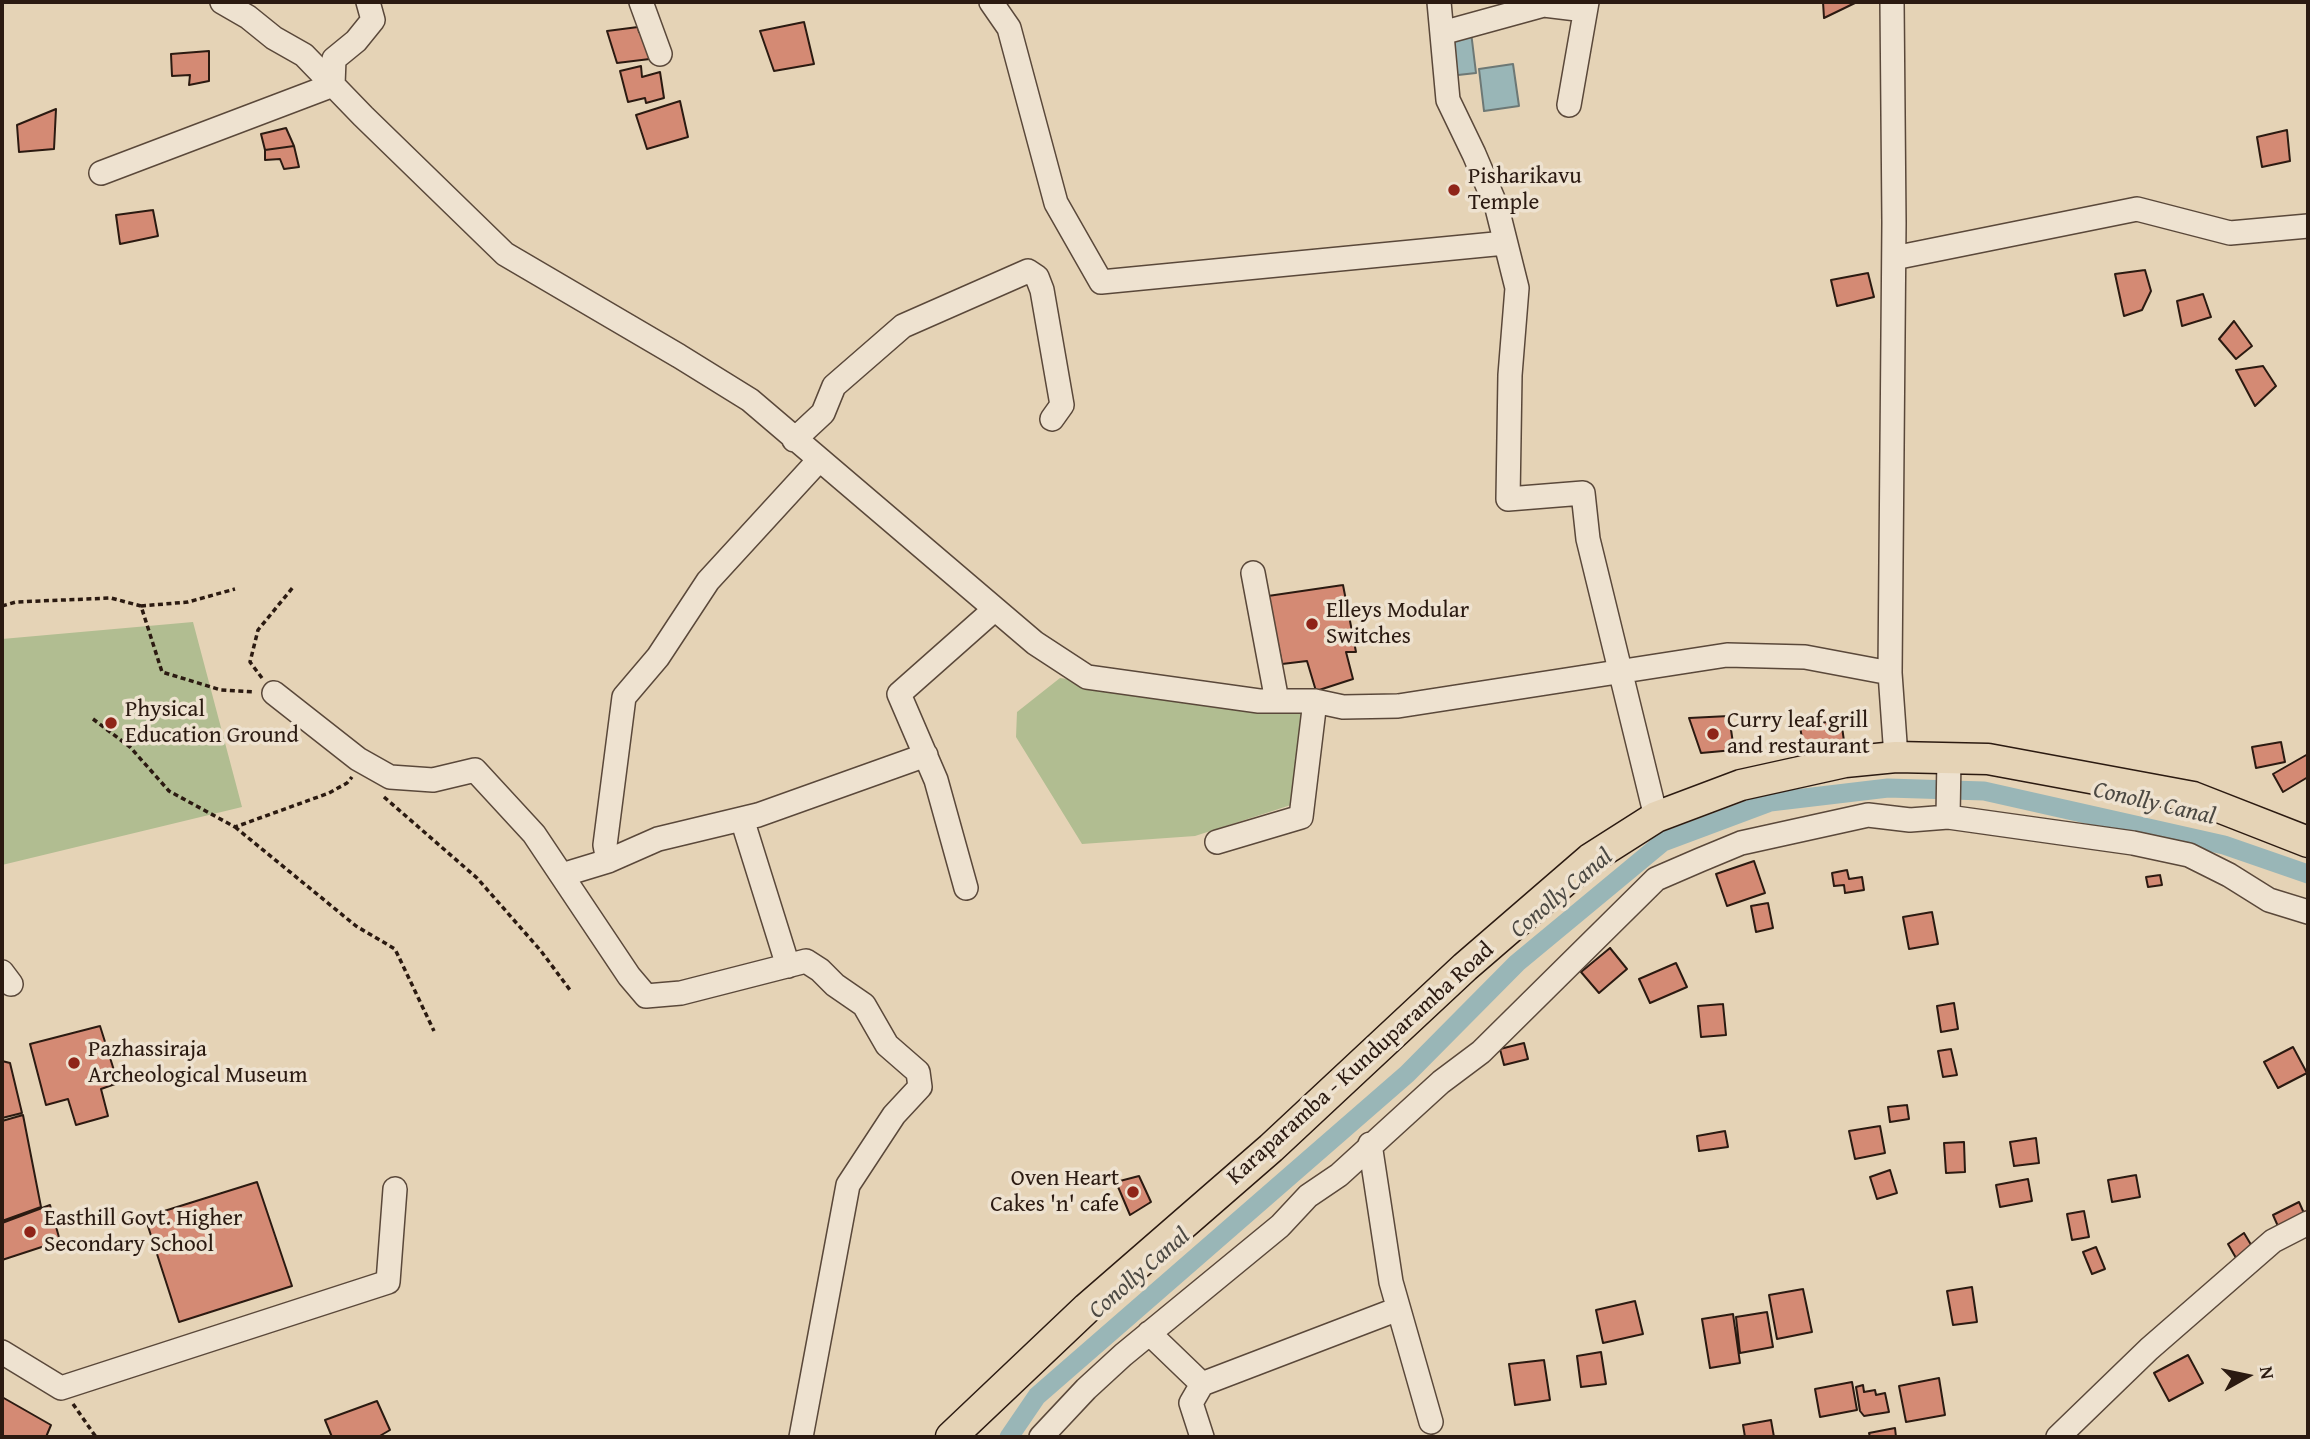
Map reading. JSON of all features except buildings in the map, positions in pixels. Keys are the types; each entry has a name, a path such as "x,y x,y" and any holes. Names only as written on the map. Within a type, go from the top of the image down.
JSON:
{"main road":[{"name":"Karaparamba - Kunduparamba Road","path":"951,1437 1087,1308 1271,1147 1465,967 1590,859 1656,817 1741,785 1845,762 1896,757 1988,759 2193,797 2308,842"}],"street":[{"path":"222,2 304,55 505,254 750,400 1035,643 1087,677 1259,701 1315,701 1343,707 1398,706 1621,673 1727,654 1805,657 1890,673"},
{"path":"333,85 334,59 356,41 373,20 369,2"},
{"path":"640,2 660,54"},
{"path":"991,2 1009,28 1056,203 1101,282 1505,243"},
{"path":"1439,2 1448,100 1497,208 1517,288 1510,375 1508,499 1583,493 1588,539 1656,817"},
{"path":"1892,2 1894,258 1890,673 1896,757"},
{"path":"1442,33 1544,5 1586,6 1570,105"},
{"path":"101,173 333,85"},
{"path":"1894,258 2137,209 2230,233 2308,226"},
{"path":"794,440 823,413 834,386 903,326 1028,271 1037,277 1042,290 1060,392 1062,405 1052,419"},
{"path":"608,861 605,845 624,697 659,657 708,581 819,460"},
{"path":"1253,573 1277,701"},
{"path":"966,888 936,779 900,694 995,609"},
{"path":"274,693 358,759 390,778 433,780 475,770 534,834 629,976 646,996 681,993 806,961 864,1005 887,1045 918,1072 920,1087 894,1115 848,1185 801,1437"},
{"path":"1217,842 1301,817 1315,701"},
{"path":"562,875 608,861 658,839 742,819 926,755"},
{"path":"1948,817 1949,758"},
{"path":"1041,1437 1086,1389 1149,1333 1280,1226 1308,1196 1339,1175 1441,1082 1481,1052 1656,879 1741,843 1868,815 1910,820 1948,817 2133,842 2189,855 2229,875 2269,900 2308,912"},
{"path":"742,819 788,966"},
{"path":"1370,1144 1391,1282 1431,1422"},
{"path":"2,1352 61,1388 388,1282 396,1189"},
{"path":"2058,1437 2149,1349 2273,1241 2308,1223"},
{"path":"1202,1437 1191,1403 1202,1384 1398,1309"},
{"path":"1149,1333 1202,1384"}],"path":[{"path":"274,693 250,662 258,631 294,586"},
{"path":"2,606 16,602 111,598 141,606 188,602 235,589"},
{"path":"141,606 162,673 221,690 274,693"},
{"path":"93,719 130,747 169,791 235,827 356,926 395,949 434,1031"},
{"path":"235,827 329,793 347,783 355,773 358,759"},
{"path":"382,795 477,878 541,951 570,990"},
{"path":"61,1388 96,1437"}],"green space":[{"name":"Physical Education Ground","path":"193,622 242,807 2,865 2,639"},
{"path":"1060,678 1305,710 1291,805 1195,836 1082,844 1016,737 1017,712"}],"water":[{"path":"1471,32 1476,73 1449,76 1445,37"},
{"path":"1513,64 1519,106 1484,111 1479,69"}],"waterway":[{"name":"Conolly Canal","path":"1009,1437 1037,1396 1407,1074 1517,963 1663,842 1770,802 1888,788 1984,791 2224,845 2308,874"}],"place":[{"name":"Pisharikavu Temple","path":"1454,190"},
{"name":"Elleys Modular Switches","path":"1312,624"},
{"name":"Physical Education Ground","path":"111,723"},
{"name":"Curry leaf grill and restaurant","path":"1713,734"},
{"name":"Pazhassiraja Archeological Museum","path":"74,1063"},
{"name":"Oven Heart Cakes 'n' cafe","path":"1133,1192"},
{"name":"Easthill Govt. Higher Secondary School","path":"30,1232"}]}
